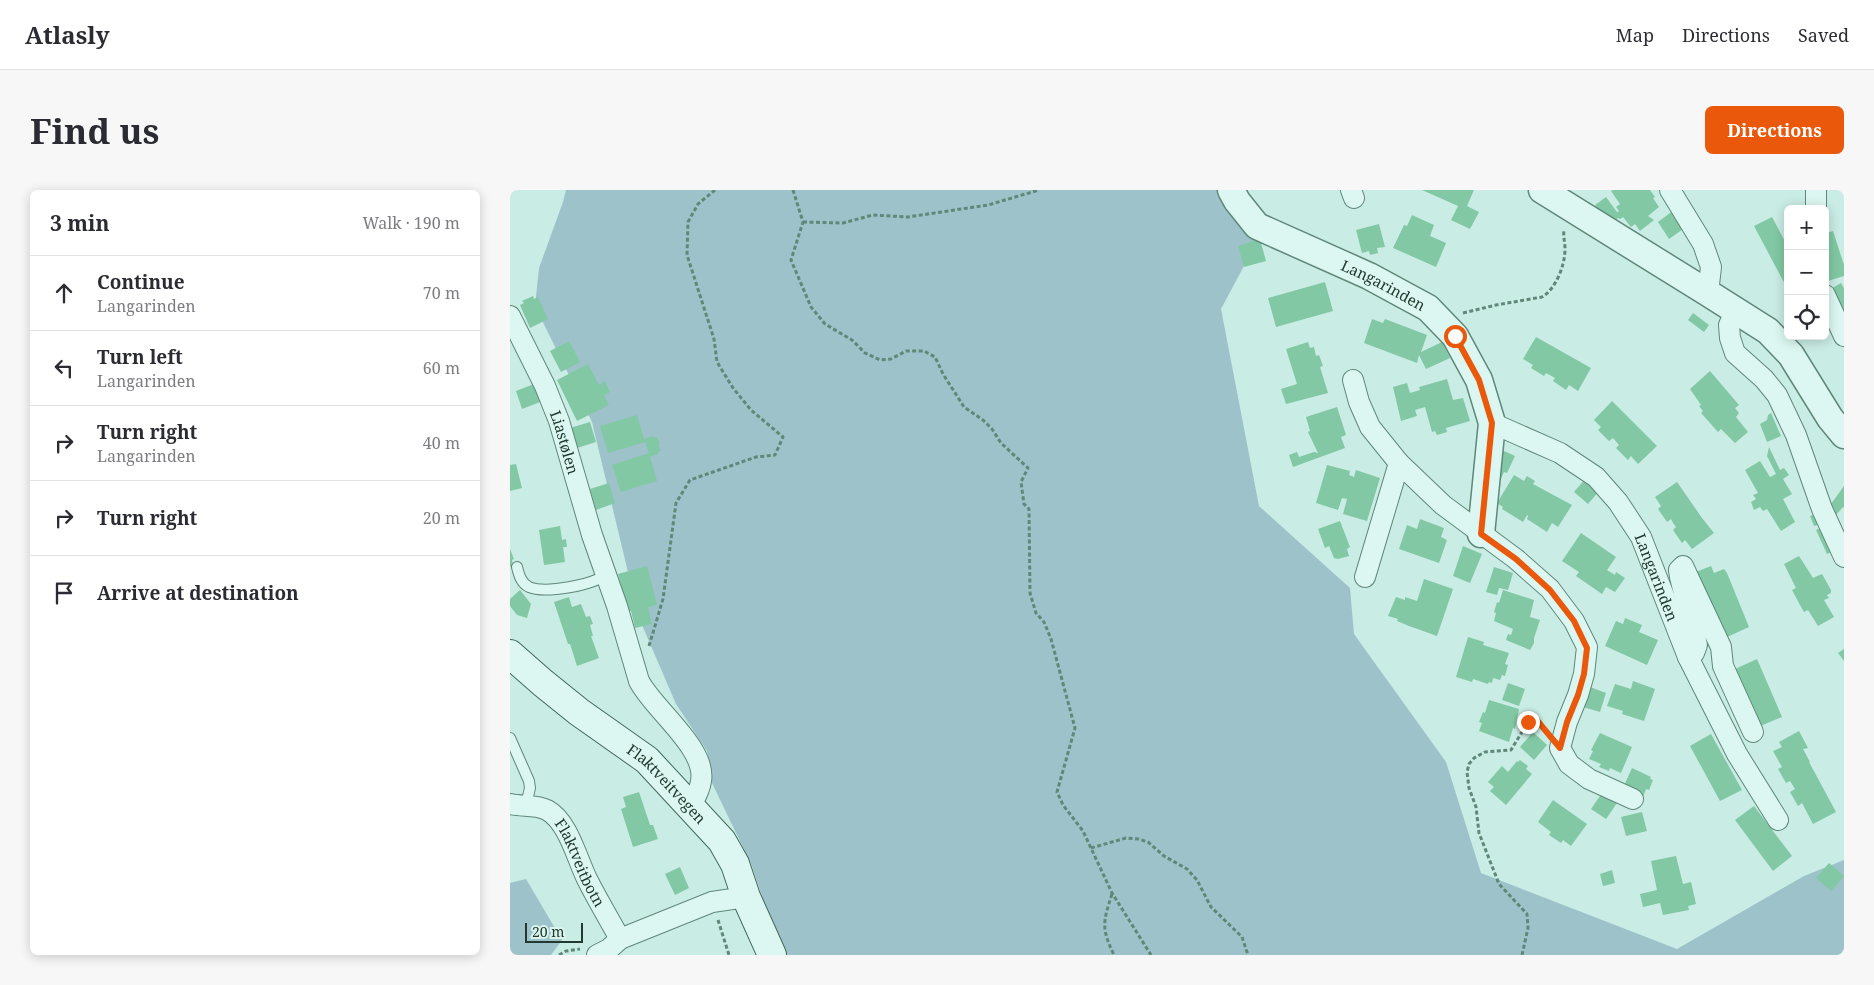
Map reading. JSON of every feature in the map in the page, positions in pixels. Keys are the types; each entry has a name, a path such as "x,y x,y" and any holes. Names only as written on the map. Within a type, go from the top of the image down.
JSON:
{"main road":[{"name":"Flaktveitvegen","path":"510,654 543,684 579,712 647,760 722,841 734,864 746,897 772,955"}],"street":[{"name":"Langarinden","path":"1231,190 1237,201 1257,226 1369,276 1428,308 1455,336 1479,380 1492,423 1481,534"},
{"path":"1670,190 1703,244 1711,267 1708,292"},
{"path":"1816,190 1816,205"},
{"path":"1552,196 1768,331 1791,355 1830,418 1844,435"},
{"path":"1829,304 1844,336"},
{"path":"1736,310 1729,325 1730,338 1735,353 1764,379 1777,395 1810,472 1822,509 1844,557"},
{"name":"Liastølen","path":"510,316 530,360 545,386 559,422 592,535 639,681 644,691 687,740 701,769 702,780 691,806"},
{"path":"1353,380 1359,402 1370,427 1399,463 1442,506 1516,559 1550,590 1574,621 1587,648 1584,674 1560,748 1569,764 1589,779 1633,799"},
{"name":"Langarinden","path":"1492,423 1560,453 1596,477 1618,502 1641,537 1688,657 1737,754 1778,820"},
{"path":"1364,577 1399,463"},
{"name":"Langarinden","path":"1688,657 1694,653 1697,645 1680,577 1679,570 1683,566 1721,647 1723,666 1753,732"},
{"name":"Flaktveitbotn","path":"518,804 546,809 558,819 572,842 586,878 620,939"},
{"path":"597,955 609,949 620,939 712,902 746,897"}],"lane":[{"path":"517,567 523,582 529,587 538,589 557,589 592,582 606,574"},
{"name":"Flaktveitbotn","path":"510,738 529,781 530,788 518,804"}],"path":[{"path":"639,681 663,599 676,503 690,480 756,458 775,455 783,437 752,410 733,388 716,362 714,339 687,254 688,222 698,204 715,190"},
{"path":"793,190 803,222 791,260 811,307 825,324 852,340 865,353 880,360 891,359 906,351 924,351 935,357 943,374 964,407 983,420 992,429 1001,443 1028,468 1021,482 1024,504 1029,509 1030,593 1036,613 1044,622 1051,639 1075,728 1057,792 1063,805 1083,831 1112,894 1151,955"},
{"path":"803,222 843,223 873,215 908,217 988,205 1039,190"},
{"path":"1447,328 1467,311 1542,297 1553,288 1565,252 1564,230 1559,217 1559,210 1552,196"},
{"path":"1522,955 1528,928 1527,914 1499,884 1479,833 1476,807 1469,788 1467,772 1469,764 1474,758 1485,752 1511,750 1528,722 1535,718 1560,748"},
{"path":"1091,848 1126,838 1148,842 1164,856 1187,870 1197,880 1211,907 1242,937 1248,955"},
{"path":"1112,894 1103,920 1106,940 1114,955"},
{"path":"712,902 729,955"}],"shaded area":[{"path":"566,190 1227,190 1260,236 1221,309 1259,506 1350,588 1354,634 1446,762 1481,873 1677,949 1804,876 1844,860 1844,955 782,955 751,864 711,781 707,751 676,704 639,618 592,422 535,306 539,268"},
{"path":"526,879 562,940 551,955 510,955 510,883"}],"building":[{"path":"1422,190 1474,190 1467,206 1479,212 1470,229 1451,220 1458,206"},
{"path":"1650,190 1659,207 1648,216 1654,220 1640,231 1635,224 1631,227 1623,217 1610,224 1595,205 1606,197 1617,212 1619,211 1616,207 1620,204 1611,191"},
{"path":"1674,210 1686,227 1669,239 1658,222"},
{"path":"1412,215 1434,225 1430,236 1446,243 1436,267 1393,248 1404,225 1407,226"},
{"path":"1772,217 1784,240 1784,282 1754,226"},
{"path":"1379,224 1385,247 1377,248 1378,253 1370,255 1369,251 1362,253 1356,230"},
{"path":"1833,231 1844,265 1844,276 1829,281 1829,250 1829,232"},
{"path":"1260,239 1266,261 1244,267 1238,246"},
{"path":"1325,282 1333,311 1276,327 1268,298"},
{"path":"1841,283 1844,288 1844,320 1829,294 1829,290"},
{"path":"533,296 534,299 538,297 548,319 530,328 520,305 524,303 522,301"},
{"path":"1693,313 1709,325 1704,332 1688,320"},
{"path":"1372,319 1383,323 1385,319 1427,335 1421,352 1442,342 1450,358 1426,369 1419,355 1417,363 1364,343"},
{"path":"1536,337 1591,368 1578,391 1569,385 1566,390 1553,381 1555,378 1546,373 1544,376 1531,368 1533,365 1523,359"},
{"path":"569,341 580,362 561,372 550,351"},
{"path":"1308,342 1310,348 1314,347 1316,356 1319,355 1323,366 1320,367 1328,393 1286,404 1281,389 1297,384 1286,349"},
{"path":"588,364 599,385 605,381 610,392 604,395 609,405 577,421 557,380"},
{"path":"1710,371 1739,405 1735,408 1739,413 1736,417 1748,432 1735,443 1721,429 1718,432 1701,413 1703,411 1699,406 1701,405 1690,389"},
{"path":"1447,379 1453,400 1463,398 1470,421 1446,428 1447,432 1437,435 1435,431 1432,432 1425,407 1415,410 1417,416 1401,421 1393,387 1407,383 1410,393 1420,390 1419,387"},
{"path":"534,384 540,402 522,409 516,391"},
{"path":"1612,401 1657,446 1638,464 1631,456 1628,460 1616,448 1619,445 1613,438 1609,441 1598,430 1601,427 1594,420"},
{"path":"1337,407 1346,435 1341,437 1345,448 1293,467 1289,455 1297,452 1299,457 1314,452 1318,453 1308,432 1310,431 1306,417"},
{"path":"1771,413 1781,436 1767,442 1760,424 1767,420 1768,415"},
{"path":"637,415 644,439 653,436 653,438 657,437 660,443 658,444 661,451 650,457 657,481 621,492 612,465 649,453 645,442 608,453 600,426"},
{"path":"590,422 596,442 577,448 570,428"},
{"path":"1769,447 1780,470 1784,468 1789,475 1783,479 1792,494 1783,499 1795,522 1781,531 1767,509 1763,511 1760,507 1754,510 1751,502 1756,499 1753,495 1758,493 1745,470 1760,461 1770,477 1776,474 1767,456"},
{"path":"1502,450 1515,456 1507,473 1504,472 1497,487"},
{"path":"516,464 522,488 510,491 510,465"},
{"path":"1327,465 1350,471 1349,475 1354,477 1356,470 1380,478 1367,521 1343,514 1347,499 1342,498 1338,510 1316,503"},
{"path":"1514,475 1524,481 1527,476 1535,481 1533,484 1572,505 1558,527 1552,523 1547,532 1527,519 1527,515 1523,522 1502,509 1503,507 1497,503"},
{"path":"1586,478 1600,490 1588,504 1574,492"},
{"path":"1677,482 1714,533 1692,549 1685,540 1682,543 1673,530 1676,527 1671,519 1667,522 1658,509 1661,506 1655,497"},
{"path":"609,483 615,503 596,510 590,489"},
{"path":"1844,486 1844,508 1836,515 1831,504"},
{"path":"1817,513 1821,524 1814,526 1810,516"},
{"path":"1420,519 1444,528 1441,537 1447,540 1439,563 1399,549 1407,525 1417,529"},
{"path":"1340,521 1350,547 1347,549 1349,556 1338,559 1334,558 1329,546 1325,548 1318,529"},
{"path":"560,526 562,540 566,539 567,547 563,547 565,562 544,565 539,530"},
{"path":"1823,527 1834,551 1827,554 1816,530"},
{"path":"1581,533 1616,557 1607,570 1615,575 1616,572 1625,578 1615,592 1606,587 1602,594 1576,576 1579,572 1562,561"},
{"path":"1463,546 1482,554 1470,583 1453,576"},
{"path":"510,549 514,559 512,560 513,566 510,567"},
{"path":"1799,556 1813,578 1822,574 1831,590 1831,593 1827,595 1829,598 1824,600 1834,617 1818,626 1808,610 1804,612 1800,605 1792,590 1796,588 1784,564"},
{"path":"647,566 657,605 648,607 652,624 635,628 631,611 628,611 618,574"},
{"path":"1711,566 1714,573 1724,569 1727,573 1749,627 1725,638 1696,572"},
{"path":"1494,567 1513,573 1508,590 1499,588 1497,595 1486,592"},
{"path":"1424,579 1453,589 1437,636 1388,616 1396,597 1405,600 1405,597 1417,601"},
{"path":"520,590 531,604 527,618 517,615 510,606 510,599"},
{"path":"1503,590 1534,600 1530,617 1540,620 1534,643 1530,650 1506,640 1508,634 1511,635 1513,629 1494,621 1496,613 1494,612"},
{"path":"569,597 572,607 581,604 586,617 590,616 593,624 590,625 593,636 591,636 599,658 577,666 554,602"},
{"path":"1625,618 1642,625 1639,632 1658,640 1647,665 1605,646 1616,621 1623,624"},
{"path":"1468,637 1484,642 1483,645 1509,653 1505,664 1508,665 1505,676 1502,675 1500,680 1493,678 1492,683 1489,682 1488,684 1473,679 1472,682 1456,677"},
{"path":"1844,649 1844,661 1838,653"},
{"path":"1757,659 1782,717 1758,727 1733,670"},
{"path":"1633,681 1655,689 1644,721 1622,714 1623,711 1607,706 1615,684 1631,689"},
{"path":"1508,683 1525,689 1519,706 1502,700"},
{"path":"1590,687 1606,693 1600,712 1583,707"},
{"path":"1489,700 1519,709 1515,729 1513,728 1509,742 1479,731 1482,723 1479,722 1483,712 1485,713"},
{"path":"1799,731 1808,748 1803,749 1836,812 1813,824 1802,803 1798,806 1790,792 1795,789 1790,781 1786,783 1778,769 1782,767 1773,751 1782,747 1779,742"},
{"path":"1533,732 1547,745 1534,760 1520,747"},
{"path":"1600,733 1632,747 1621,773 1610,768 1609,771 1599,767 1601,764 1589,759 1593,751 1591,750"},
{"path":"1711,734 1742,790 1720,801 1690,746"},
{"path":"1520,760 1528,766 1526,769 1532,774 1506,805 1490,791 1494,787 1488,782 1502,766 1508,772"},
{"path":"1632,768 1651,777 1650,779 1653,780 1649,790 1646,789 1643,797 1623,788"},
{"path":"639,792 650,825 653,825 658,839 633,847 621,809 626,807 623,797"},
{"path":"1602,793 1617,803 1606,819 1591,809"},
{"path":"1553,800 1587,824 1571,846 1563,840 1561,843 1549,835 1551,832 1538,822"},
{"path":"1754,806 1792,856 1773,871 1735,820"},
{"path":"1642,812 1647,831 1626,836 1621,817"},
{"path":"1676,856 1683,884 1691,882 1696,904 1688,906 1689,910 1663,915 1660,903 1643,907 1640,894 1657,890 1651,861"},
{"path":"1829,863 1844,876 1831,891 1816,878"},
{"path":"680,867 689,888 675,895 665,874"},
{"path":"1612,870 1615,883 1603,886 1600,874"}],"route":[{"path":"1455,336 1479,380 1492,423 1481,534 1516,559 1550,590 1574,621 1587,648 1584,674 1560,748 1535,718 1528,722"}]}
